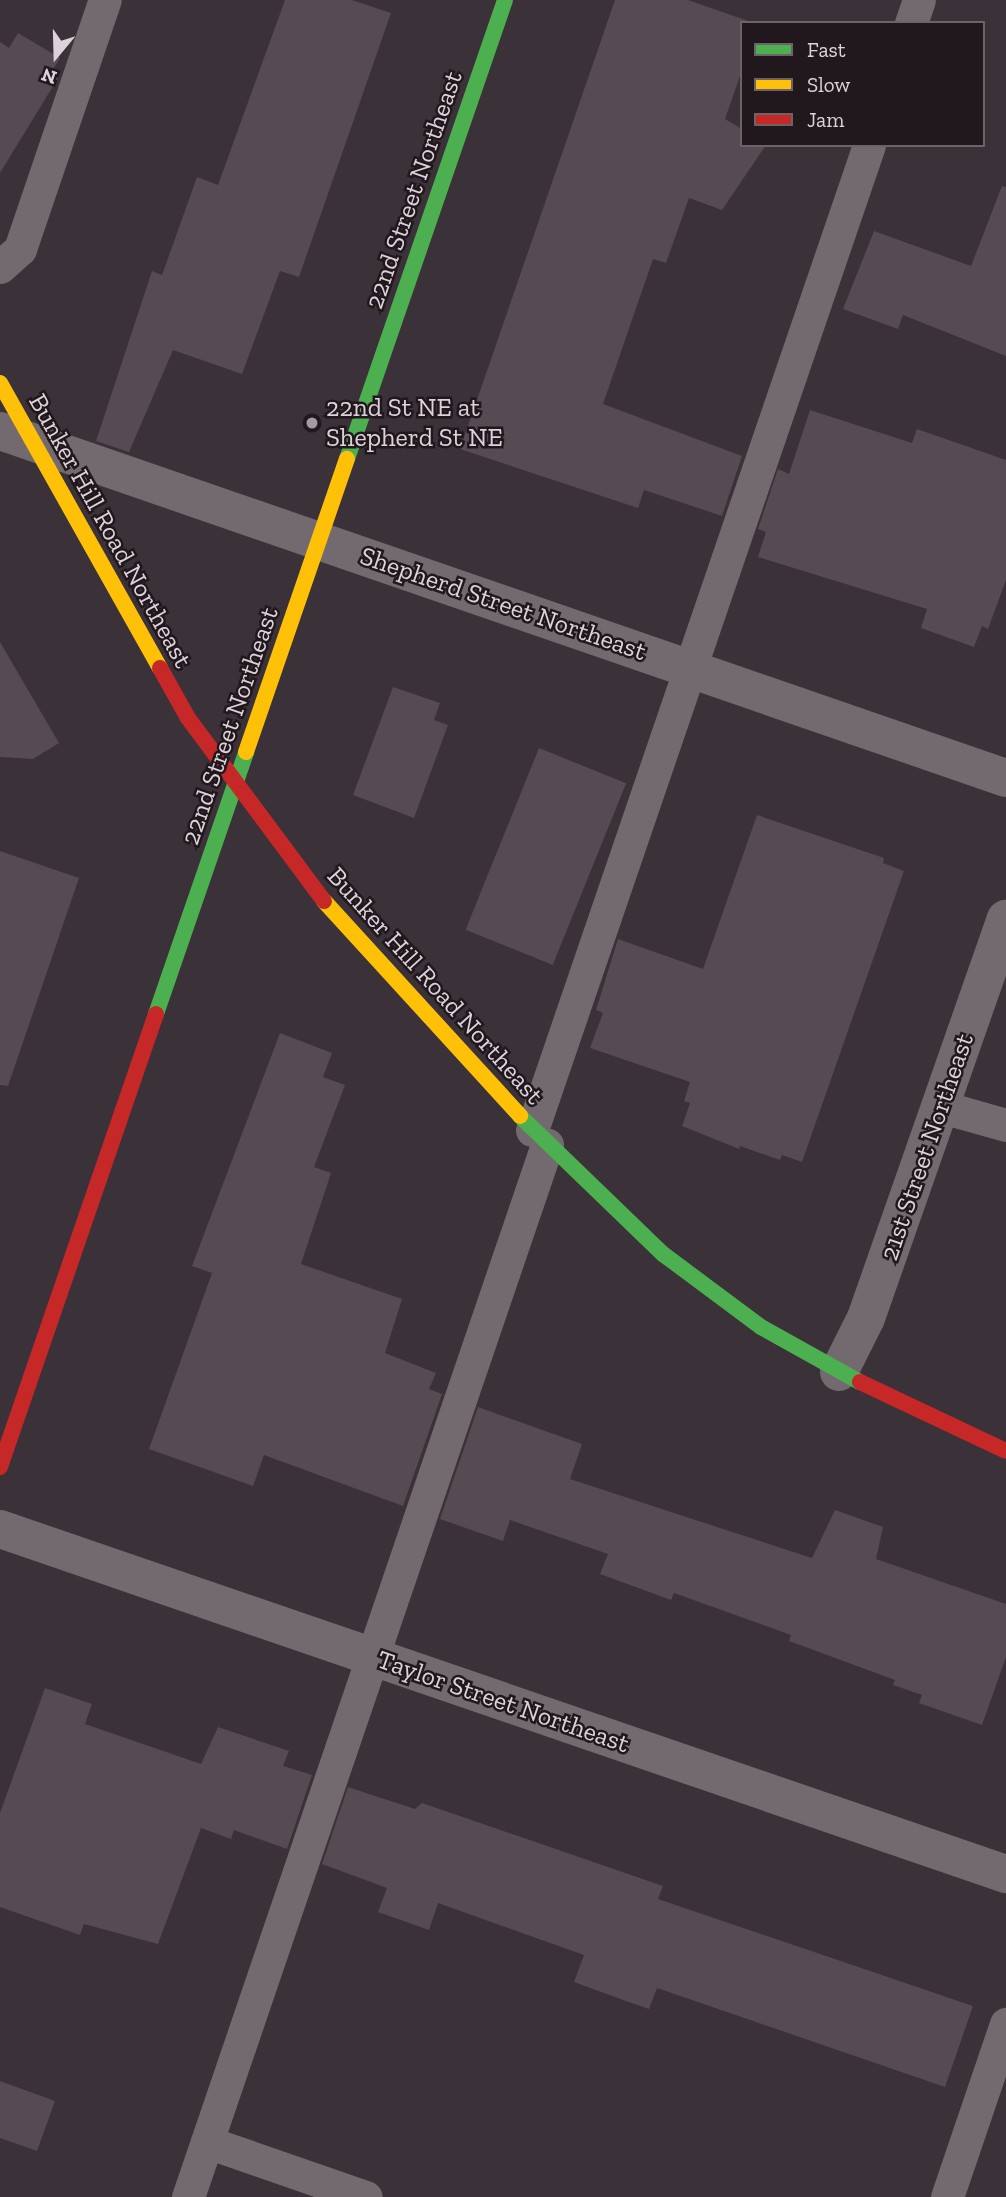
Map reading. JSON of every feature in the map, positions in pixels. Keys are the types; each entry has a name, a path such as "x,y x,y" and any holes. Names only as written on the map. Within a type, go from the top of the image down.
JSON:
{"street":[{"name":"22nd Street Northeast","path":"0,1467 505,0"},
{"name":"Bunker Hill Road Northeast","path":"0,383 16,437 164,679 306,881 540,1138 601,1199 704,1286 790,1346 1006,1451"},
{"name":"Shepherd Street Northeast","path":"16,437 1006,778"},
{"name":"21st Street Northeast","path":"839,1372 866,1318 1006,919"},
{"name":"Taylor Street Northeast","path":"0,1529 1006,1874"}],"lane":[{"path":"0,268 19,249 105,0"},
{"path":"912,21 919,0"},
{"path":"188,2197 373,1657 690,669 868,147"},
{"path":"942,1107 1006,1125"},
{"path":"947,2197 1006,2024"},
{"path":"207,2142 366,2197"}],"building":[{"path":"285,0 352,0 391,13 299,277 280,271 242,374 173,350 129,452 96,441 152,271 162,275 197,177 218,185"},
{"path":"615,0 688,0 748,21 740,21 740,76 725,119 740,128 740,147 765,147 722,210 689,198 666,263 653,259 603,404 742,456 722,516 644,490 638,508 460,449"},
{"path":"18,33 60,58 51,73 58,78 0,173 0,42 9,48"},
{"path":"1002,186 1006,187 1006,356 903,315 898,329 843,309 874,231 971,266"},
{"path":"810,410 912,443 917,429 1006,460 1006,580 988,629 982,626 974,647 921,628 927,609 758,557 766,532 758,529 778,469 789,474"},
{"path":"0,642 59,743 33,759 0,757"},
{"path":"393,687 440,703 434,720 448,725 414,818 353,795"},
{"path":"539,748 626,783 553,965 466,930"},
{"path":"757,815 884,858 883,863 904,871 802,1162 782,1155 780,1160 740,1146 739,1149 682,1126 690,1103 684,1101 690,1082 590,1048 603,1013 596,1010 618,939 703,969"},
{"path":"0,851 79,878 8,1086 0,1085"},
{"path":"280,1033 332,1053 323,1077 345,1085 314,1167 331,1173 301,1264 402,1299 385,1353 436,1373 429,1389 442,1394 403,1506 264,1455 253,1486 149,1449 212,1273 192,1266"},
{"path":"478,1407 582,1444 570,1479 812,1558 835,1510 883,1527 876,1559 1006,1604 1006,1657 982,1725 919,1703 922,1695 893,1685 895,1680 789,1641 791,1635 674,1593 671,1600 600,1574 608,1554 510,1520 503,1541 440,1519"},
{"path":"45,1688 92,1704 85,1724 201,1764 218,1727 289,1751 283,1766 312,1775 287,1849 234,1830 231,1839 201,1828 158,1944 84,1924 80,1935 0,1907 0,1813"},
{"path":"348,1787 415,1809 422,1803 663,1886 658,1899 973,2006 945,2087 657,1988 649,2009 626,2001 574,1982 584,1955 438,1903 429,1930 378,1912 387,1888 322,1864"},
{"path":"0,2081 55,2101 37,2151 0,2138"}],"traffic: fast":[{"path":"347,459 505,0"},
{"path":"156,1014 246,752"},
{"path":"520,1116 663,1254 761,1327 860,1382"}],"traffic: slow":[{"path":"0,383 160,668"},
{"path":"246,752 347,459"},
{"path":"324,901 520,1116"}],"traffic: jam":[{"path":"160,668 188,718 324,901"},
{"path":"0,1467 156,1014"},
{"path":"860,1382 1006,1451"}],"place":[{"name":"22nd St NE at Shepherd St NE","path":"312,423"}]}
